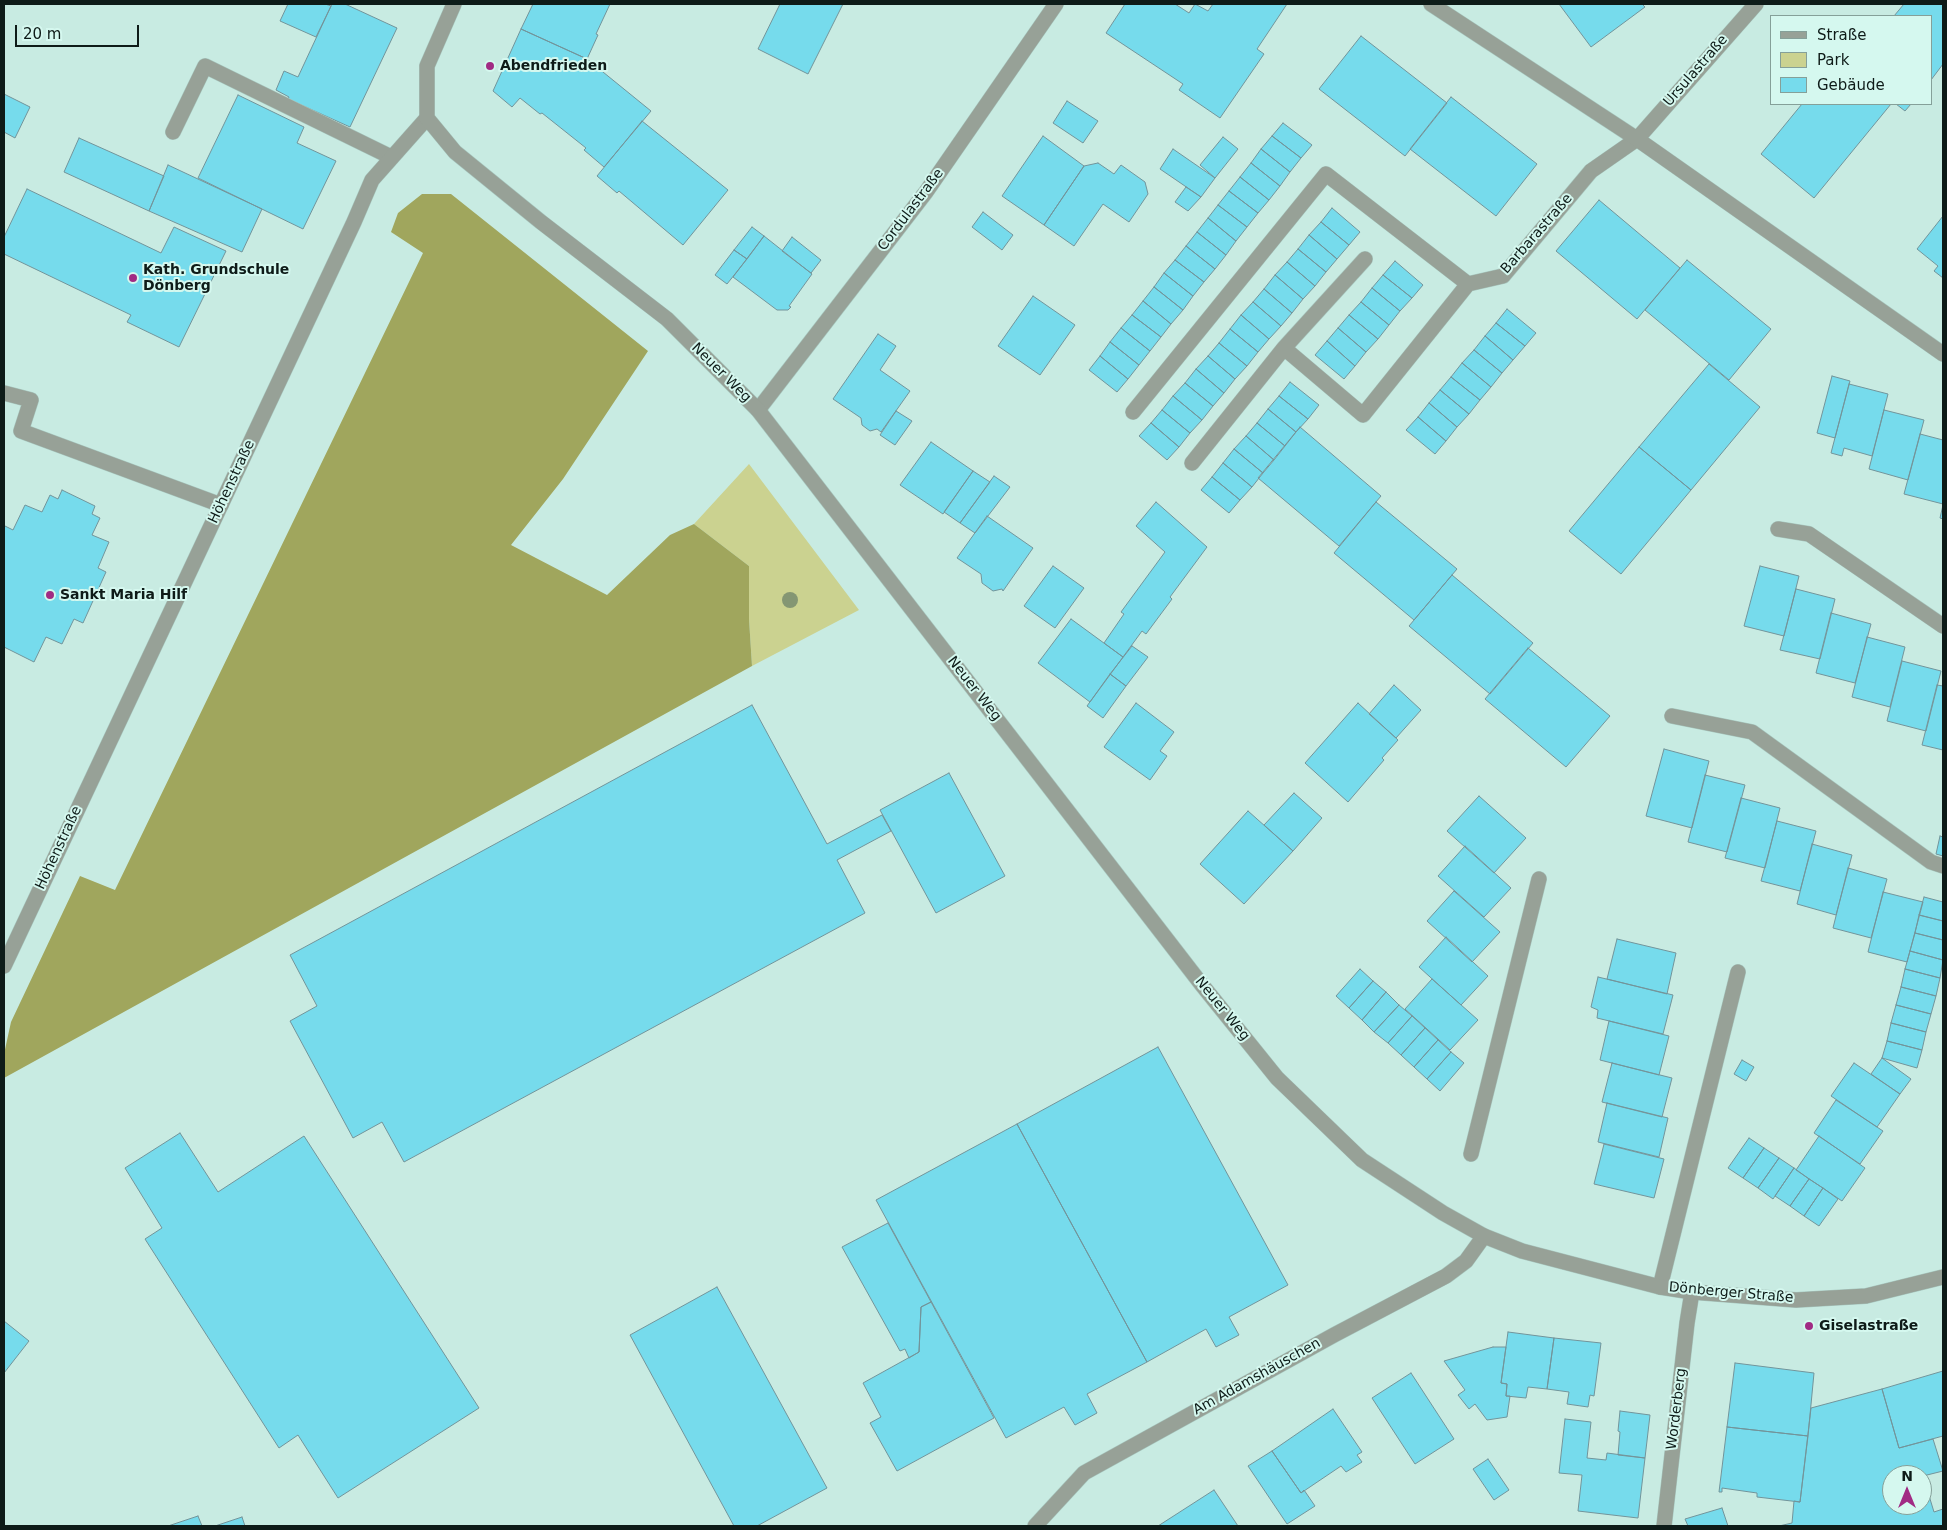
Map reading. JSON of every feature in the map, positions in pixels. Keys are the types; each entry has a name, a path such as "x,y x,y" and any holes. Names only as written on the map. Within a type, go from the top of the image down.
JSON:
{"street":[{"path":"427,118 427,66 454,4"},
{"name":"Cordulastraße","path":"758,410 926,192 1056,4"},
{"path":"1431,4 1637,139 1943,354"},
{"name":"Ursulastraße","path":"1637,139 1756,4"},
{"path":"173,132 205,66 390,157"},
{"name":"Höhenstraße","path":"4,966 222,504 372,180 390,157 427,118"},
{"name":"Neuer Weg","path":"427,118 455,152 541,222 667,319 758,410 1202,986 1277,1078 1362,1160 1484,1236 1522,1251"},
{"name":"Barbarastraße","path":"1468,284 1504,276 1591,171 1637,139"},
{"path":"1133,412 1326,174 1468,284 1363,415 1284,348"},
{"path":"1192,462 1284,348 1365,259"},
{"path":"4,393 31,400 21,431 222,504"},
{"path":"1778,529 1809,534 1943,626"},
{"path":"1672,716 1752,732 1931,862 1943,866"},
{"path":"1471,1154 1539,880"},
{"path":"1660,1287 1738,972"},
{"name":"Am Adamshäuschen","path":"1036,1526 1084,1473 1334,1335 1446,1276 1466,1261 1484,1236"},
{"name":"Dönberger Straße","path":"1522,1251 1660,1287 1692,1292 1796,1300 1866,1296 1943,1277"},
{"name":"Worderberg","path":"1664,1526 1692,1292"}],"green space":[{"path":"422,194 451,194 648,351 563,479 511,545 607,595 670,535 694,524 749,566 749,619 752,666 4,1078 4,1054 11,1022 80,876 115,890 423,253 391,232 398,213"},
{"path":"749,464 859,610 752,666 749,619 749,566 694,524"}],"building":[{"path":"288,4 325,4 331,6 316,37 280,21"},
{"path":"332,4 345,4 397,28 350,127 288,99 289,97 276,90 284,71 298,77"},
{"path":"533,4 610,4 587,59 521,29"},
{"path":"780,4 843,4 808,74 758,49"},
{"path":"1125,4 1175,4 1189,13 1195,4 1208,11 1213,4 1287,4 1257,49 1264,54 1220,118 1179,90 1183,84 1106,33"},
{"path":"1559,4 1642,4 1645,7 1591,47"},
{"path":"1904,4 1943,4 1943,64 1932,79 1932,15 1895,15"},
{"path":"521,29 587,59 651,111 604,167 584,150 586,148 542,113 540,114 520,98 512,107 493,91"},
{"path":"1361,36 1447,103 1405,156 1319,89"},
{"path":"4,94 30,107 15,138 4,132"},
{"path":"238,95 304,127 297,143 336,161 303,229 198,178"},
{"path":"1451,97 1537,164 1496,216 1410,149"},
{"path":"1067,101 1098,121 1083,143 1053,123"},
{"path":"1801,105 1890,105 1814,198 1761,154"},
{"path":"1897,105 1910,105 1905,111"},
{"path":"642,121 728,190 683,245 619,191 617,193 597,176"},
{"path":"1283,123 1312,145 1301,158 1272,136"},
{"path":"1043,136 1084,166 1044,225 1002,196"},
{"path":"1272,136 1301,158 1290,172 1261,149"},
{"path":"1223,137 1238,149 1215,178 1200,165"},
{"path":"79,138 164,176 149,211 64,172"},
{"path":"1173,149 1215,178 1201,197 1160,169"},
{"path":"1261,149 1290,172 1280,186 1251,163"},
{"path":"1098,163 1114,174 1121,165 1145,182 1148,194 1129,222 1103,204 1074,246 1044,225 1084,166"},
{"path":"1251,163 1280,186 1269,200 1240,177"},
{"path":"168,165 262,209 242,252 149,211"},
{"path":"1240,177 1269,200 1258,213 1229,191"},
{"path":"1186,187 1201,197 1188,211 1175,202"},
{"name":"Kath. Grundschule Dönberg","path":"27,189 161,253 174,227 226,251 179,347 127,322 131,315 4,254 4,237"},
{"path":"1229,191 1258,213 1247,227 1218,205"},
{"path":"1599,200 1680,268 1637,319 1556,251"},
{"path":"1218,205 1247,227 1236,241 1208,218"},
{"path":"1332,208 1360,232 1349,245 1321,222"},
{"path":"983,212 1013,235 1002,250 972,227"},
{"path":"1943,216 1943,278 1934,271 1938,266 1917,249"},
{"path":"1208,218 1236,241 1226,255 1197,232"},
{"path":"1321,222 1349,245 1337,259 1309,235"},
{"path":"752,227 764,236 747,259 734,250"},
{"path":"1197,232 1226,255 1215,269 1186,246"},
{"path":"1309,235 1337,259 1326,272 1298,249"},
{"path":"764,236 812,274 788,310 777,310 733,277"},
{"path":"792,237 821,260 811,273 782,251"},
{"path":"1186,246 1215,269 1204,282 1175,260"},
{"path":"1298,249 1326,272 1315,286 1287,262"},
{"path":"734,250 747,259 727,284 715,275"},
{"path":"1175,260 1204,282 1193,296 1164,273"},
{"path":"1687,260 1771,329 1729,380 1645,310"},
{"path":"1395,261 1423,285 1412,298 1383,275"},
{"path":"1287,262 1315,286 1303,299 1275,275"},
{"path":"1164,273 1193,296 1183,310 1154,287"},
{"path":"1275,275 1303,299 1292,313 1264,289"},
{"path":"1383,275 1412,298 1400,311 1372,288"},
{"path":"1154,287 1183,310 1171,324 1143,301"},
{"path":"1372,288 1400,311 1389,325 1361,302"},
{"path":"1264,289 1292,313 1281,326 1253,302"},
{"path":"1033,296 1075,325 1040,375 998,346"},
{"path":"1143,301 1171,324 1161,337 1132,315"},
{"path":"1253,302 1281,326 1269,339 1241,315"},
{"path":"1361,302 1389,325 1378,339 1349,315"},
{"path":"1507,309 1536,333 1525,346 1496,323"},
{"path":"1132,315 1161,337 1150,351 1121,328"},
{"path":"1241,315 1269,339 1258,352 1230,329"},
{"path":"1349,315 1378,339 1366,352 1338,328"},
{"path":"1496,323 1525,346 1513,360 1485,336"},
{"path":"1121,328 1150,351 1139,365 1110,342"},
{"path":"1338,328 1366,352 1355,366 1327,341"},
{"path":"1230,329 1258,352 1247,366 1219,343"},
{"path":"878,334 896,346 880,370 910,391 881,432 877,429 870,431 862,425 861,418 833,399"},
{"path":"1485,336 1513,360 1502,373 1474,350"},
{"path":"1327,341 1355,366 1344,379 1315,355"},
{"path":"1110,342 1139,365 1128,379 1100,356"},
{"path":"1219,343 1247,366 1235,379 1208,356"},
{"path":"1474,350 1502,373 1491,387 1462,363"},
{"path":"1100,356 1128,379 1117,392 1089,370"},
{"path":"1208,356 1235,379 1224,393 1196,369"},
{"path":"1462,363 1491,387 1480,400 1451,377"},
{"path":"1709,364 1760,407 1691,490 1639,447"},
{"path":"1196,369 1224,393 1213,406 1185,383"},
{"path":"1832,376 1850,381 1835,438 1817,433"},
{"path":"1451,377 1480,400 1469,414 1440,390"},
{"path":"1290,382 1319,405 1308,419 1279,396"},
{"path":"1185,383 1213,406 1202,420 1173,396"},
{"path":"1849,384 1888,394 1872,456 1844,448 1842,456 1831,453"},
{"path":"1440,390 1469,414 1457,427 1429,403"},
{"path":"1173,396 1202,420 1190,433 1162,410"},
{"path":"1279,396 1308,419 1296,432 1268,409"},
{"path":"1429,403 1457,427 1446,441 1418,417"},
{"path":"1268,409 1296,432 1285,446 1257,423"},
{"path":"1162,410 1190,433 1179,447 1151,423"},
{"path":"1884,410 1924,420 1908,480 1869,469"},
{"path":"896,411 912,421 895,445 880,435"},
{"path":"1418,417 1446,441 1435,454 1406,430"},
{"path":"1151,423 1179,447 1167,460 1139,436"},
{"path":"1257,423 1285,446 1274,460 1246,436"},
{"path":"1300,427 1381,496 1339,546 1258,478"},
{"path":"1920,434 1943,440 1943,504 1904,494"},
{"path":"1246,436 1274,460 1263,473 1234,449"},
{"path":"931,442 973,471 943,514 900,485"},
{"path":"1639,447 1691,490 1621,574 1569,531"},
{"path":"1234,449 1263,473 1252,487 1223,463"},
{"path":"1223,463 1252,487 1240,500 1212,477"},
{"path":"973,471 990,482 960,523 944,512"},
{"path":"994,476 1010,487 975,533 960,523"},
{"path":"1212,477 1240,500 1229,513 1201,490"},
{"name":"Sankt Maria Hilf","path":"62,490 95,506 92,514 100,518 92,535 109,542 98,568 106,572 83,623 74,619 62,644 46,637 34,662 4,647 4,528 5,526 13,530 25,505 42,512 50,495 58,499"},
{"path":"1156,502 1207,547 1170,597 1172,599 1146,634 1142,631 1123,657 1104,643 1124,614 1121,612 1165,552 1136,526"},
{"path":"1376,502 1457,569 1414,620 1334,553"},
{"path":"1943,505 1943,519 1940,518"},
{"path":"987,516 1033,548 1003,591 1002,589 993,591 982,583 981,574 957,558"},
{"path":"1053,566 1084,588 1055,628 1024,606"},
{"path":"1760,566 1799,576 1784,636 1744,626"},
{"path":"1452,575 1533,643 1490,694 1409,626"},
{"path":"1796,589 1835,599 1820,659 1780,650"},
{"path":"1831,613 1871,624 1855,683 1816,673"},
{"path":"1071,619 1123,657 1090,702 1038,663"},
{"path":"1867,637 1905,647 1890,707 1852,697"},
{"path":"1132,646 1148,657 1126,686 1110,674"},
{"path":"1528,648 1610,716 1566,767 1485,699"},
{"path":"1902,661 1941,671 1926,731 1887,721"},
{"path":"1110,674 1126,686 1103,718 1087,706"},
{"path":"1394,685 1421,710 1396,738 1369,714"},
{"path":"1937,685 1943,686 1943,750 1922,745"},
{"path":"1136,703 1174,732 1160,751 1167,756 1150,780 1104,747"},
{"path":"1358,703 1398,740 1382,758 1384,760 1348,802 1305,763"},
{"path":"752,705 827,844 882,815 891,831 837,860 865,913 404,1162 382,1122 353,1138 290,1021 317,1006 290,955"},
{"path":"1664,749 1709,761 1692,828 1646,816"},
{"path":"949,773 1005,876 936,913 880,810"},
{"path":"1705,775 1745,785 1727,852 1688,842"},
{"path":"1294,793 1322,818 1293,851 1264,825"},
{"path":"1479,796 1526,838 1494,873 1447,831"},
{"path":"1741,798 1780,808 1765,868 1725,858"},
{"path":"1248,811 1293,851 1244,904 1200,864"},
{"path":"1777,821 1816,831 1800,891 1761,881"},
{"path":"1940,836 1943,837 1943,856 1936,854"},
{"path":"1812,844 1852,855 1836,915 1797,904"},
{"path":"1465,846 1511,888 1484,917 1438,876"},
{"path":"1848,868 1887,879 1871,938 1833,928"},
{"path":"1454,891 1500,932 1472,962 1427,921"},
{"path":"1883,892 1923,902 1907,962 1868,952"},
{"path":"1924,897 1943,902 1943,921 1919,915"},
{"path":"1919,915 1943,921 1943,940 1915,933"},
{"path":"1915,933 1943,940 1943,960 1910,951"},
{"path":"1446,937 1488,976 1461,1005 1419,967"},
{"path":"1617,939 1676,953 1667,994 1607,979"},
{"path":"1910,951 1943,960 1940,978 1905,969"},
{"path":"1360,969 1373,981 1349,1008 1336,996"},
{"path":"1905,969 1940,978 1936,996 1901,987"},
{"path":"1598,977 1673,995 1663,1034 1597,1018 1598,1010 1591,1007"},
{"path":"1432,979 1478,1020 1450,1050 1405,1009"},
{"path":"1373,981 1386,992 1362,1020 1349,1008"},
{"path":"1901,987 1936,996 1931,1014 1896,1005"},
{"path":"1386,992 1399,1005 1374,1032 1362,1020"},
{"path":"1399,1005 1412,1016 1388,1043 1374,1032"},
{"path":"1896,1005 1931,1014 1926,1032 1891,1023"},
{"path":"1412,1016 1425,1028 1401,1055 1388,1043"},
{"path":"1609,1021 1669,1036 1659,1075 1600,1060"},
{"path":"1891,1023 1926,1032 1922,1050 1887,1041"},
{"path":"1425,1028 1438,1040 1414,1067 1401,1055"},
{"path":"1438,1040 1451,1052 1427,1079 1414,1067"},
{"path":"1887,1041 1922,1050 1917,1068 1882,1058"},
{"path":"1158,1047 1288,1285 1229,1317 1239,1335 1216,1347 1206,1329 1147,1362 1017,1124"},
{"path":"1451,1052 1464,1063 1440,1091 1427,1079"},
{"path":"1882,1058 1911,1079 1900,1094 1871,1074"},
{"path":"1742,1060 1754,1067 1746,1081 1734,1074"},
{"path":"1612,1063 1672,1078 1662,1117 1602,1102"},
{"path":"1854,1063 1900,1094 1877,1127 1831,1096"},
{"path":"1836,1100 1883,1131 1860,1164 1814,1133"},
{"path":"1607,1103 1668,1118 1659,1157 1598,1142"},
{"path":"1017,1124 1147,1362 1087,1394 1097,1413 1075,1425 1064,1407 1006,1438 876,1200"},
{"path":"180,1133 218,1192 304,1136 479,1408 338,1498 298,1435 279,1448 145,1239 162,1228 125,1168"},
{"path":"1819,1136 1865,1168 1842,1201 1796,1170"},
{"path":"1749,1138 1764,1148 1743,1178 1728,1168"},
{"path":"1604,1144 1664,1159 1654,1198 1594,1184"},
{"path":"1764,1148 1779,1158 1758,1188 1743,1178"},
{"path":"1779,1158 1794,1168 1773,1199 1758,1188"},
{"path":"1794,1168 1809,1179 1790,1206 1775,1196"},
{"path":"1809,1179 1823,1188 1804,1216 1790,1206"},
{"path":"1823,1188 1838,1199 1819,1226 1804,1216"},
{"path":"888,1223 931,1302 921,1307 919,1352 909,1358 905,1349 900,1351 842,1247"},
{"path":"717,1287 827,1488 757,1526 734,1526 630,1335"},
{"path":"931,1302 994,1418 897,1471 870,1423 881,1417 863,1383 919,1352 921,1307"},
{"path":"4,1321 29,1341 4,1373"},
{"path":"1508,1332 1554,1338 1547,1389 1528,1387 1526,1398 1506,1396 1507,1384 1501,1383"},
{"path":"1554,1338 1601,1343 1594,1396 1590,1395 1588,1407 1567,1404 1569,1392 1547,1389"},
{"path":"1493,1347 1506,1347 1501,1383 1507,1384 1506,1396 1510,1396 1507,1417 1487,1420 1475,1404 1469,1409 1458,1395 1465,1390 1444,1361"},
{"path":"1735,1363 1814,1373 1808,1436 1727,1427"},
{"path":"1943,1371 1943,1436 1899,1448 1882,1389"},
{"path":"1411,1373 1454,1439 1415,1464 1372,1398"},
{"path":"1882,1389 1899,1448 1933,1439 1943,1471 1932,1474 1932,1465 1882,1465 1882,1515 1932,1515 1932,1505 1934,1512 1943,1509 1943,1526 1779,1526 1792,1523 1794,1501 1800,1502 1811,1408"},
{"path":"1333,1409 1362,1452 1357,1455 1362,1462 1346,1472 1341,1466 1301,1493 1272,1451"},
{"path":"1620,1411 1650,1415 1645,1458 1618,1455"},
{"path":"1565,1419 1591,1422 1587,1458 1606,1460 1607,1453 1645,1458 1638,1518 1578,1511 1582,1475 1559,1473"},
{"path":"1727,1427 1808,1436 1800,1502 1757,1497 1757,1493 1722,1488 1722,1492 1719,1492"},
{"path":"1272,1451 1301,1493 1304,1490 1315,1506 1287,1524 1248,1466"},
{"path":"1488,1459 1509,1490 1494,1500 1473,1469"},
{"path":"1214,1490 1238,1526 1158,1526"},
{"path":"1722,1508 1728,1526 1688,1526 1685,1519"},
{"path":"198,1516 202,1526 168,1526"},
{"path":"242,1517 245,1526 215,1526"}],"place":[{"name":"Abendfrieden","path":"490,66"},
{"name":"Kath. Grundschule Dönberg","path":"133,278"},
{"name":"Sankt Maria Hilf","path":"50,595"},
{"name":"Giselastraße","path":"1809,1326"}]}
